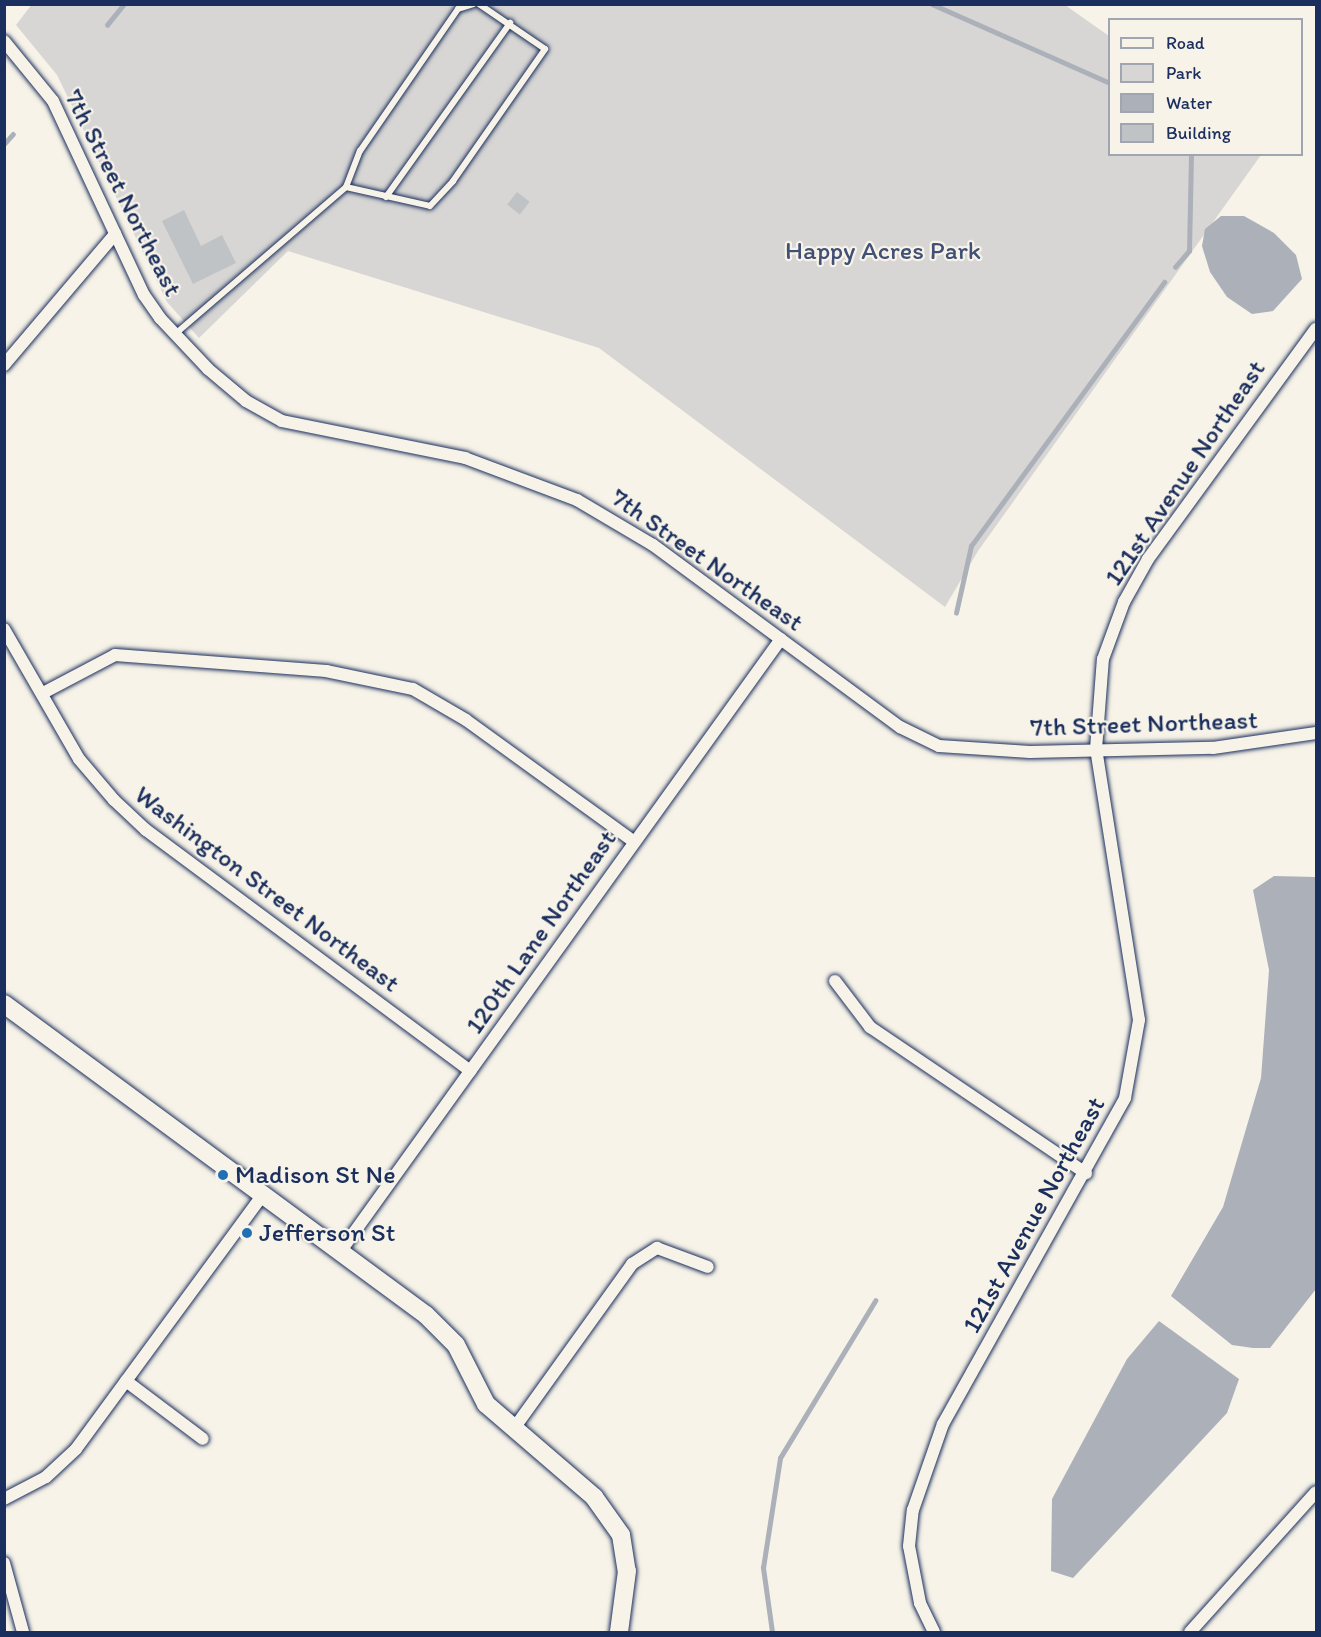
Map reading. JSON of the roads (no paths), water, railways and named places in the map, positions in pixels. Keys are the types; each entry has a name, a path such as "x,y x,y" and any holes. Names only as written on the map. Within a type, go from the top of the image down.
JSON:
{"street":[{"name":"7th Street Northeast","path":"4,41 53,101 144,295 174,336 246,401 282,422 465,458 578,500 653,545 900,727 939,746 968,751 1213,748 1317,733"},
{"path":"4,365 115,234"},
{"name":"121st Avenue Northeast","path":"934,1632 920,1603 909,1546 913,1510 943,1424 1086,1173 1125,1098 1139,1020 1096,750 1103,658 1124,602 1182,509 1317,329"},
{"name":"Washington Street Northeast","path":"4,629 79,759 146,830 470,1071"},
{"name":"120th Lane Northeast","path":"340,1252 633,841 781,639"},
{"path":"43,693 115,655 326,671 413,689 466,720 633,841"},
{"path":"835,981 870,1027 1086,1173"},
{"path":"4,1004 426,1315 456,1345 486,1404 594,1497 621,1535 627,1571 619,1632"},
{"path":"4,1499 46,1477 76,1449 263,1194"},
{"path":"515,1427 632,1264 657,1248 708,1267"},
{"path":"126,1381 203,1440"},
{"path":"1190,1632 1317,1492"},
{"path":"4,1563 23,1632"}],"lane":[{"path":"174,336 346,187 360,151 458,9 472,4"},
{"path":"346,187 430,206 453,181 545,49 479,4"},
{"path":"386,197 510,23"}],"water":[{"path":"1221,216 1244,216 1274,233 1296,255 1302,279 1273,311 1252,314 1227,297 1210,272 1202,246 1205,229"},
{"path":"1274,876 1316,877 1316,1289 1270,1348 1253,1348 1232,1345 1171,1296 1223,1207 1261,1078 1269,970 1253,890"},
{"path":"1159,1321 1239,1379 1227,1413 1073,1578 1051,1571 1052,1499 1127,1359"}],"waterway":[{"path":"107,25 124,4"},
{"path":"932,4 1108,82"},
{"path":"4,144 13,134"},
{"path":"1175,267 1189,251 1191,156"},
{"path":"956,613 971,546 1164,282"},
{"path":"772,1632 763,1568 780,1458 875,1301"}],"place":[{"name":"Madison St Ne","path":"223,1175"},
{"name":"Jefferson St","path":"247,1233"}],"park label":[{"name":"Happy Acres Park","path":"883,251"}]}
